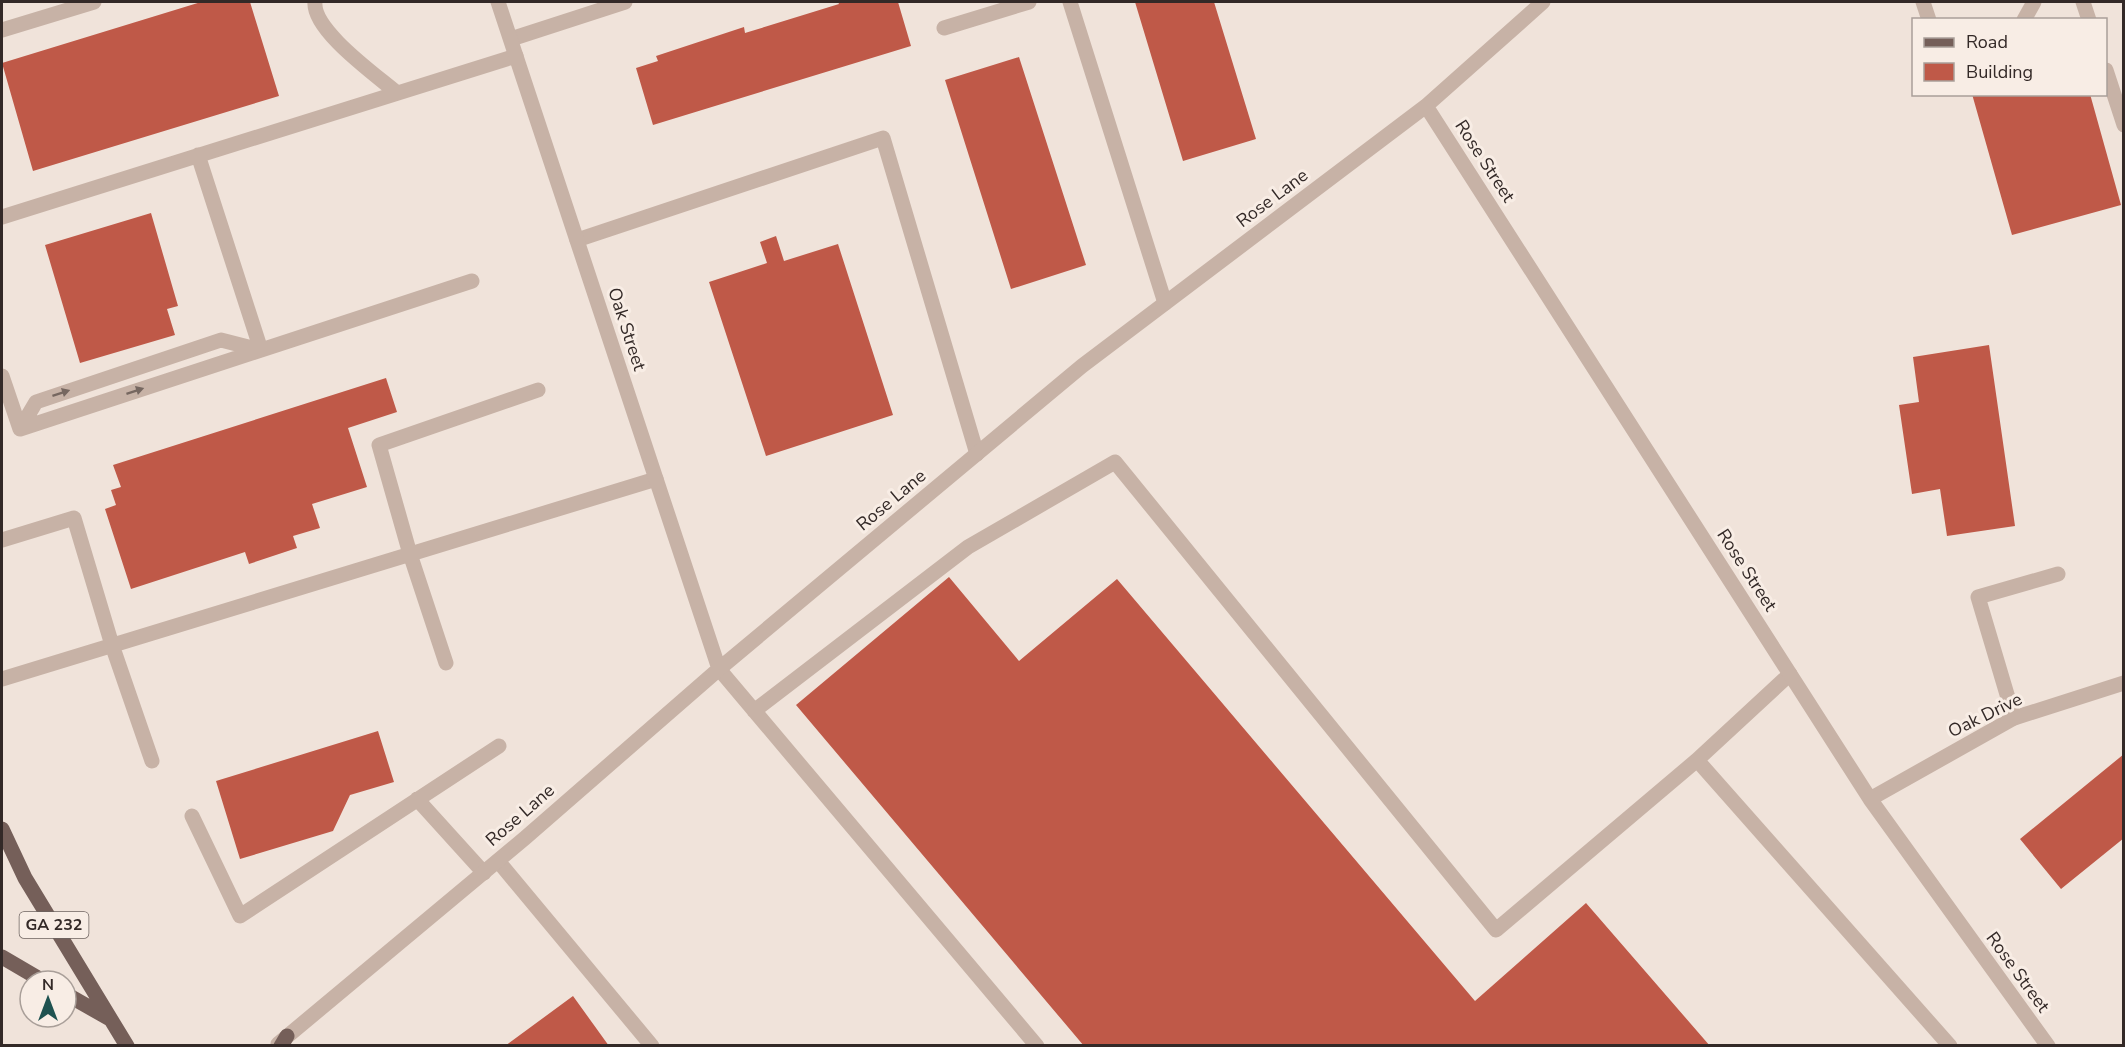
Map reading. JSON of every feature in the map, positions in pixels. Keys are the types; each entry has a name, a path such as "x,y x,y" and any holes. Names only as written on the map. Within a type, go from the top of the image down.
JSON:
{"main road":[{"name":"GA 232","path":"2,829 26,878 127,1046"},
{"path":"2,957 22,969"},
{"path":"78,1001 111,1020"}],"street":[{"path":"2,30 94,2"},
{"path":"315,2 315,9 331,36 397,93"},
{"name":"Oak Street","path":"498,2 719,669"},
{"path":"511,39 625,2"},
{"path":"944,28 1029,2"},
{"path":"1070,2 1165,303"},
{"name":"Rose Lane","path":"282,1042 484,873 719,669 1082,366 1426,106 1543,2"},
{"path":"1923,2 1928,18"},
{"path":"2025,18 2034,2"},
{"path":"2083,2 2088,18"},
{"path":"2,217 516,56"},
{"path":"2107,73 2124,125"},
{"name":"Rose Street","path":"1426,106 1870,799 2048,1046"},
{"path":"577,240 883,138 977,453"},
{"path":"198,155 261,350"},
{"path":"20,429 472,281"},
{"path":"20,429 36,402 221,340 261,350"},
{"path":"2,376 20,429"},
{"path":"446,663 410,554 379,445 538,390"},
{"path":"754,711 968,547 1115,462 1496,930 1697,760 1790,674"},
{"path":"2,679 656,479"},
{"path":"2,540 74,518 112,645 152,761"},
{"path":"2014,718 1978,597 2058,574"},
{"path":"719,669 1037,1046"},
{"name":"Oak Drive","path":"1870,799 2014,718 2124,683"},
{"path":"192,816 240,916 499,746"},
{"path":"1697,760 1950,1046"},
{"path":"417,799 484,873"},
{"path":"498,861 652,1046"}],"building":[{"path":"201,2 250,2 279,96 33,171 2,63"},
{"path":"838,2 898,2 911,46 653,125 636,68 658,61 656,56 744,27 745,33 839,4"},
{"path":"1135,2 1214,2 1256,139 1183,161"},
{"path":"1019,57 1086,265 1011,289 945,80"},
{"path":"1973,96 2091,96 2121,205 2012,235"},
{"path":"151,213 178,306 167,309 175,335 80,363 45,245"},
{"path":"776,236 784,261 838,244 893,415 766,456 709,282 767,263 760,242"},
{"path":"1989,345 2015,526 1947,536 1940,489 1912,494 1899,405 1919,402 1913,357"},
{"path":"386,378 397,412 348,428 367,487 312,504 320,528 293,536 297,548 249,564 245,552 131,589 105,509 116,505 111,490 121,487 113,465"},
{"path":"949,577 1019,661 1117,579 1475,1001 1586,903 1710,1046 1084,1046 796,705"},
{"path":"378,731 394,782 350,795 333,831 240,859 216,781"},
{"path":"2124,754 2124,838 2061,889 2020,839"},
{"path":"573,996 609,1046 505,1046"}]}
